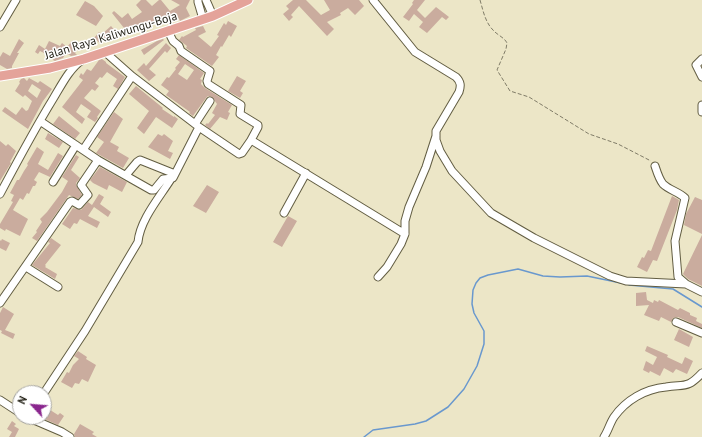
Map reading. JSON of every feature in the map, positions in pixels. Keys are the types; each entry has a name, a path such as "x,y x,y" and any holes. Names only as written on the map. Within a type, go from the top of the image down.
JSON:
{"main road":[{"name":"Jalan Raya Kaliwungu-Boja","path":"0,76 50,68 84,59 213,16 248,0"}],"street":[{"path":"0,27 16,0"},
{"path":"198,0 203,19"},
{"path":"206,0 213,16"},
{"path":"373,0 415,52 460,81 459,92 438,126 426,167 409,206 405,221 405,234 401,244 387,267 378,278"},
{"path":"105,52 132,76 197,125 239,154 242,153 251,140 258,125 240,114 241,106 208,84 207,81 210,71 181,51 179,46 172,40 168,31"},
{"path":"0,194 2,183 63,83 78,63 84,59"},
{"path":"702,59 696,65 702,76"},
{"path":"83,150 132,76"},
{"path":"49,385 86,331 138,242 139,233 146,218 173,176 210,101"},
{"path":"702,105 702,112"},
{"path":"40,120 98,160 152,190 154,190 163,179 173,176"},
{"path":"436,136 440,151 452,171 491,213 502,220 610,276 626,281 686,284"},
{"path":"251,140 405,234"},
{"path":"53,182 76,145"},
{"path":"0,303 70,202 72,201 79,205 88,195 81,185 98,160"},
{"path":"126,175 140,160 173,176"},
{"path":"655,166 663,183 685,198 675,241 678,277 686,284 702,292"},
{"path":"284,214 306,174"},
{"path":"26,266 58,287"},
{"path":"676,322 702,333"},
{"path":"604,437 614,417 630,401 648,390 666,386 688,385 702,374"},
{"path":"0,400 12,408"},
{"path":"46,425 70,437"}],"path":[{"path":"480,0 488,24 507,43 497,70 508,88 513,92 529,97 589,134 618,144 641,155 650,160 655,166"}],"building":[{"path":"141,0 146,0 152,6 161,0 170,11 180,5 171,0 190,0 186,8 190,16 180,21 176,13 168,18 166,16 151,25 149,23 136,31 134,28 128,33 112,13 114,11 122,18 128,13 132,19 142,12 136,5"},
{"path":"293,0 306,0 321,15 330,10 324,0 359,0 364,6 355,15 348,8 340,13 341,15 327,22 334,29 327,36 299,6 291,15 293,17 289,21 283,14 289,9 286,6"},
{"path":"414,0 425,0 417,10 425,18 436,7 449,17 446,20 442,17 427,33 419,27 423,22 414,14 409,21 403,17 413,4 412,3"},
{"path":"85,1 94,6 103,16 96,26 76,15"},
{"path":"228,21 237,26 231,37 229,35 222,47 221,46 216,55 219,57 212,66 186,48 187,46 179,40 182,36 183,37 196,30 195,28 203,26 206,32 198,36 211,47 219,36 217,35 224,23 226,25"},
{"path":"111,26 117,33 109,42 105,39 101,44 94,38 99,32 102,34"},
{"path":"19,39 24,43 17,53 19,53 12,68 7,69 0,65 0,57 3,52 10,56"},
{"path":"163,39 164,40 144,55 141,50"},
{"path":"49,41 60,46 62,43 67,47 72,41 80,46 75,53 77,55 71,56 66,53 63,58 55,61 53,60 54,58 40,51 38,54 35,52 39,45 45,49"},
{"path":"166,43 171,48 167,53 165,51 149,69 156,75 149,81 137,70 144,63 146,66"},
{"path":"179,55 204,73 200,79 202,80 201,84 232,105 228,112 230,113 227,120 220,117 210,129 205,125 207,123 208,124 215,115 212,113 217,104 212,97 208,96 206,98 193,116 189,113 190,112 166,95 169,91 161,85 176,69 175,68 180,62 176,59","holes":["185,64 194,70 187,80 178,74"]},
{"path":"102,59 125,77 118,89 113,86 117,79 107,72 102,78 100,77 95,83 99,86 95,91 92,89 84,98 101,111 95,122 87,117 91,111 81,104 76,112 85,119 82,124 62,107 83,80 79,77 81,73 83,75 87,69 91,71 99,60"},
{"path":"237,76 246,81 240,91 243,93 240,98 228,91"},
{"path":"24,78 27,81 29,78 38,83 40,81 52,89 43,101 28,129 2,111 5,107 16,115 22,107 26,111 28,110 32,101 25,95 23,97 15,91 21,79","holes":["32,84 41,90 37,98 28,91"]},
{"path":"136,86 163,108 162,109 178,119 172,128 156,117 144,134 137,128 149,111 129,94"},
{"path":"114,112 123,119 110,142 119,147 117,151 129,158 123,168 96,153 104,142 97,137"},
{"path":"59,116 80,133 75,139 53,124"},
{"path":"48,133 63,142 59,148 45,139"},
{"path":"158,134 162,136 164,134 173,141 168,151 173,153 170,159 148,147"},
{"path":"0,141 6,146 8,144 16,151 10,162 11,163 0,181"},
{"path":"37,147 44,152 38,164 48,170 58,153 63,156 50,177 39,172 34,180 37,182 35,186 33,186 29,194 27,193 23,200 20,198 13,210 28,219 20,236 6,229 5,231 0,228 0,224 13,202 11,201 14,195 10,193 28,165 27,164"},
{"path":"76,155 79,157 71,170 80,178 76,185 82,195 78,199 69,195 37,241 32,238 42,222 40,219 62,192 68,181 62,177"},
{"path":"100,167 127,182 122,192 109,185 107,190 90,180"},
{"path":"207,185 219,192 206,213 193,206"},
{"path":"99,194 104,197 100,204 111,212 108,217 94,207 88,216 100,222 97,228 80,219 77,224 74,223 70,229 62,224 73,208 81,210 88,202 92,205"},
{"path":"672,196 679,200 677,210 657,261 653,260 647,272 637,267 642,257 644,258 648,250 651,251"},
{"path":"695,197 702,200 702,234 684,225 686,214"},
{"path":"288,216 297,221 282,247 273,242"},
{"path":"702,235 702,286 688,279 683,274"},
{"path":"51,238 61,245 45,265 45,267 57,274 55,279 32,265 50,243 48,242"},
{"path":"2,239 10,243 6,251 0,248 0,240 1,241"},
{"path":"646,292 647,300 653,303 654,300 658,302 659,300 678,310 680,308 690,313 690,315 697,318 696,321 702,324 702,328 678,317 673,318 671,322 661,317 659,321 644,315 649,305 636,306 636,293"},
{"path":"3,307 14,314 5,330 15,334 13,339 1,333 2,331 0,330 0,313"},
{"path":"679,329 693,337 689,347 674,340"},
{"path":"647,346 668,355 667,357 682,364 685,357 693,361 687,374 676,369 673,373 664,368 660,376 650,371 649,373 643,370 646,361 653,365 657,357 645,351"},
{"path":"78,351 87,357 86,359 96,365 88,382 82,379 79,384 75,383 72,388 61,382 67,372 69,373 73,365 79,359 74,356"},
{"path":"52,411 58,415 60,413 64,416 58,425 52,422"},
{"path":"12,421 12,425 15,425 14,426 19,429 15,437 9,437 12,432 7,429"},
{"path":"80,424 94,432 92,434 97,437 75,437 74,434"}],"waterway":[{"path":"364,437 373,430 426,421 448,407 464,389 477,366 484,344 484,331 474,313 472,304 473,290 480,278 518,269 543,276 587,276 621,283"},
{"path":"629,285 673,289 702,307"}]}
